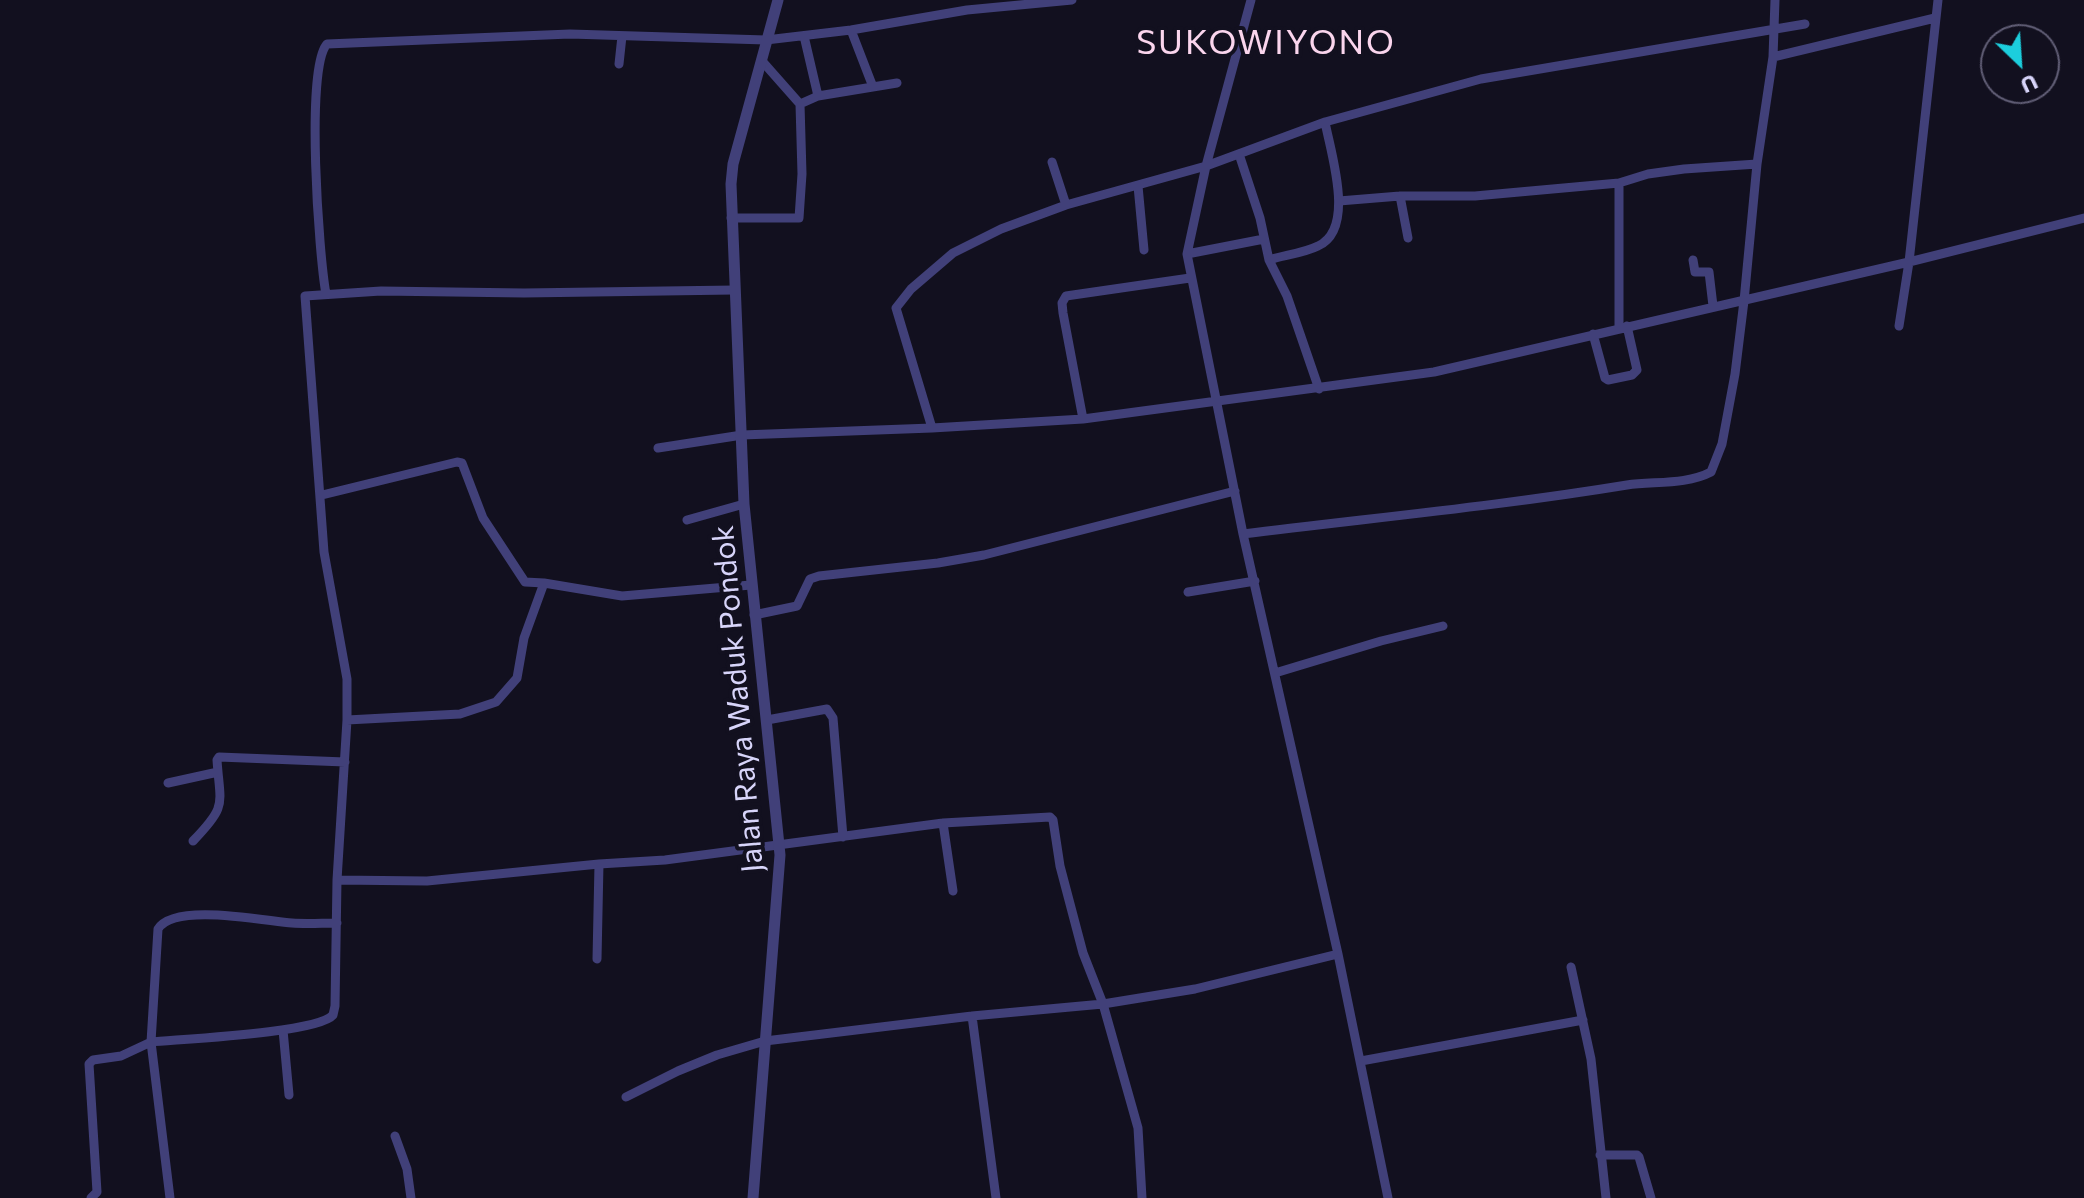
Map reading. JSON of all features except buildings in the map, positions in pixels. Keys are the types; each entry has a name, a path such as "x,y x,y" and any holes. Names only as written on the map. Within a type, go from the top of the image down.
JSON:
{"street":[{"name":"Jalan Raya Waduk Pondok","path":"753,1198 780,845 744,504 731,218 733,164 778,0"},
{"path":"326,294 317,223 316,80 327,44 570,34 766,40 851,30 967,5 1072,0"},
{"path":"1251,0 1206,166 1187,254 1243,534 1338,954 1388,1198"},
{"path":"1243,534 1502,505 1703,476 1715,466 1725,432 1744,301 1757,164 1773,57 1775,0"},
{"path":"1899,326 1938,0"},
{"path":"1773,57 1935,18"},
{"path":"932,428 896,308 901,299 953,253 1025,219 1206,166 1325,122 1481,79 1805,24"},
{"path":"851,30 873,87"},
{"path":"619,64 622,36"},
{"path":"804,36 818,96"},
{"path":"731,218 799,218 802,174 800,104 762,61"},
{"path":"800,104 818,96 897,83"},
{"path":"1269,260 1319,246 1333,236 1338,223 1339,201 1325,122"},
{"path":"1239,154 1257,206 1269,260 1287,296 1319,389"},
{"path":"1052,162 1066,205"},
{"path":"1339,201 1400,196 1475,196 1619,183 1648,174 1684,169 1757,164"},
{"path":"1593,334 1605,378 1632,375 1637,370 1623,327 1619,183"},
{"path":"1138,186 1144,250"},
{"path":"1400,196 1408,238"},
{"path":"658,448 742,435 1083,419 1442,371 2084,218"},
{"path":"1187,254 1264,239"},
{"path":"1693,260 1695,272 1709,272 1713,306"},
{"path":"1083,419 1063,313 1062,303 1066,296 1190,278"},
{"path":"91,1198 97,1192 90,1062 121,1056 151,1042 283,1030 323,1022 333,1015 347,679 324,552 305,296 411,291 734,290"},
{"path":"322,495 462,463 483,518 525,582 622,596 751,585"},
{"path":"754,615 797,606 810,579 819,576 984,555 1235,491"},
{"path":"687,520 744,504"},
{"path":"1188,592 1255,581"},
{"path":"347,720 460,714 496,702 517,678 524,638 544,583"},
{"path":"1275,673 1443,626"},
{"path":"767,720 827,709 833,718 843,837"},
{"path":"193,841 220,808 217,760 223,757 345,762"},
{"path":"168,783 218,772"},
{"path":"337,880 427,881 665,860 943,823 1050,817 1083,953 1103,1004 1138,1128 1142,1198"},
{"path":"943,823 953,891"},
{"path":"597,959 599,864"},
{"path":"170,1198 151,1042 158,929 166,921 203,915 246,916 294,923 337,923"},
{"path":"626,1097 717,1055 765,1041 1103,1004 1195,989 1338,954"},
{"path":"1571,967 1591,1059 1606,1198"},
{"path":"972,1016 996,1198"},
{"path":"1361,1061 1583,1020"},
{"path":"283,1030 289,1095"},
{"path":"395,1136 407,1169 411,1198"},
{"path":"1600,1155 1637,1155 1642,1161 1651,1198"}],"district":[{"name":"SUKOWIYONO","path":"1266,43"}]}
